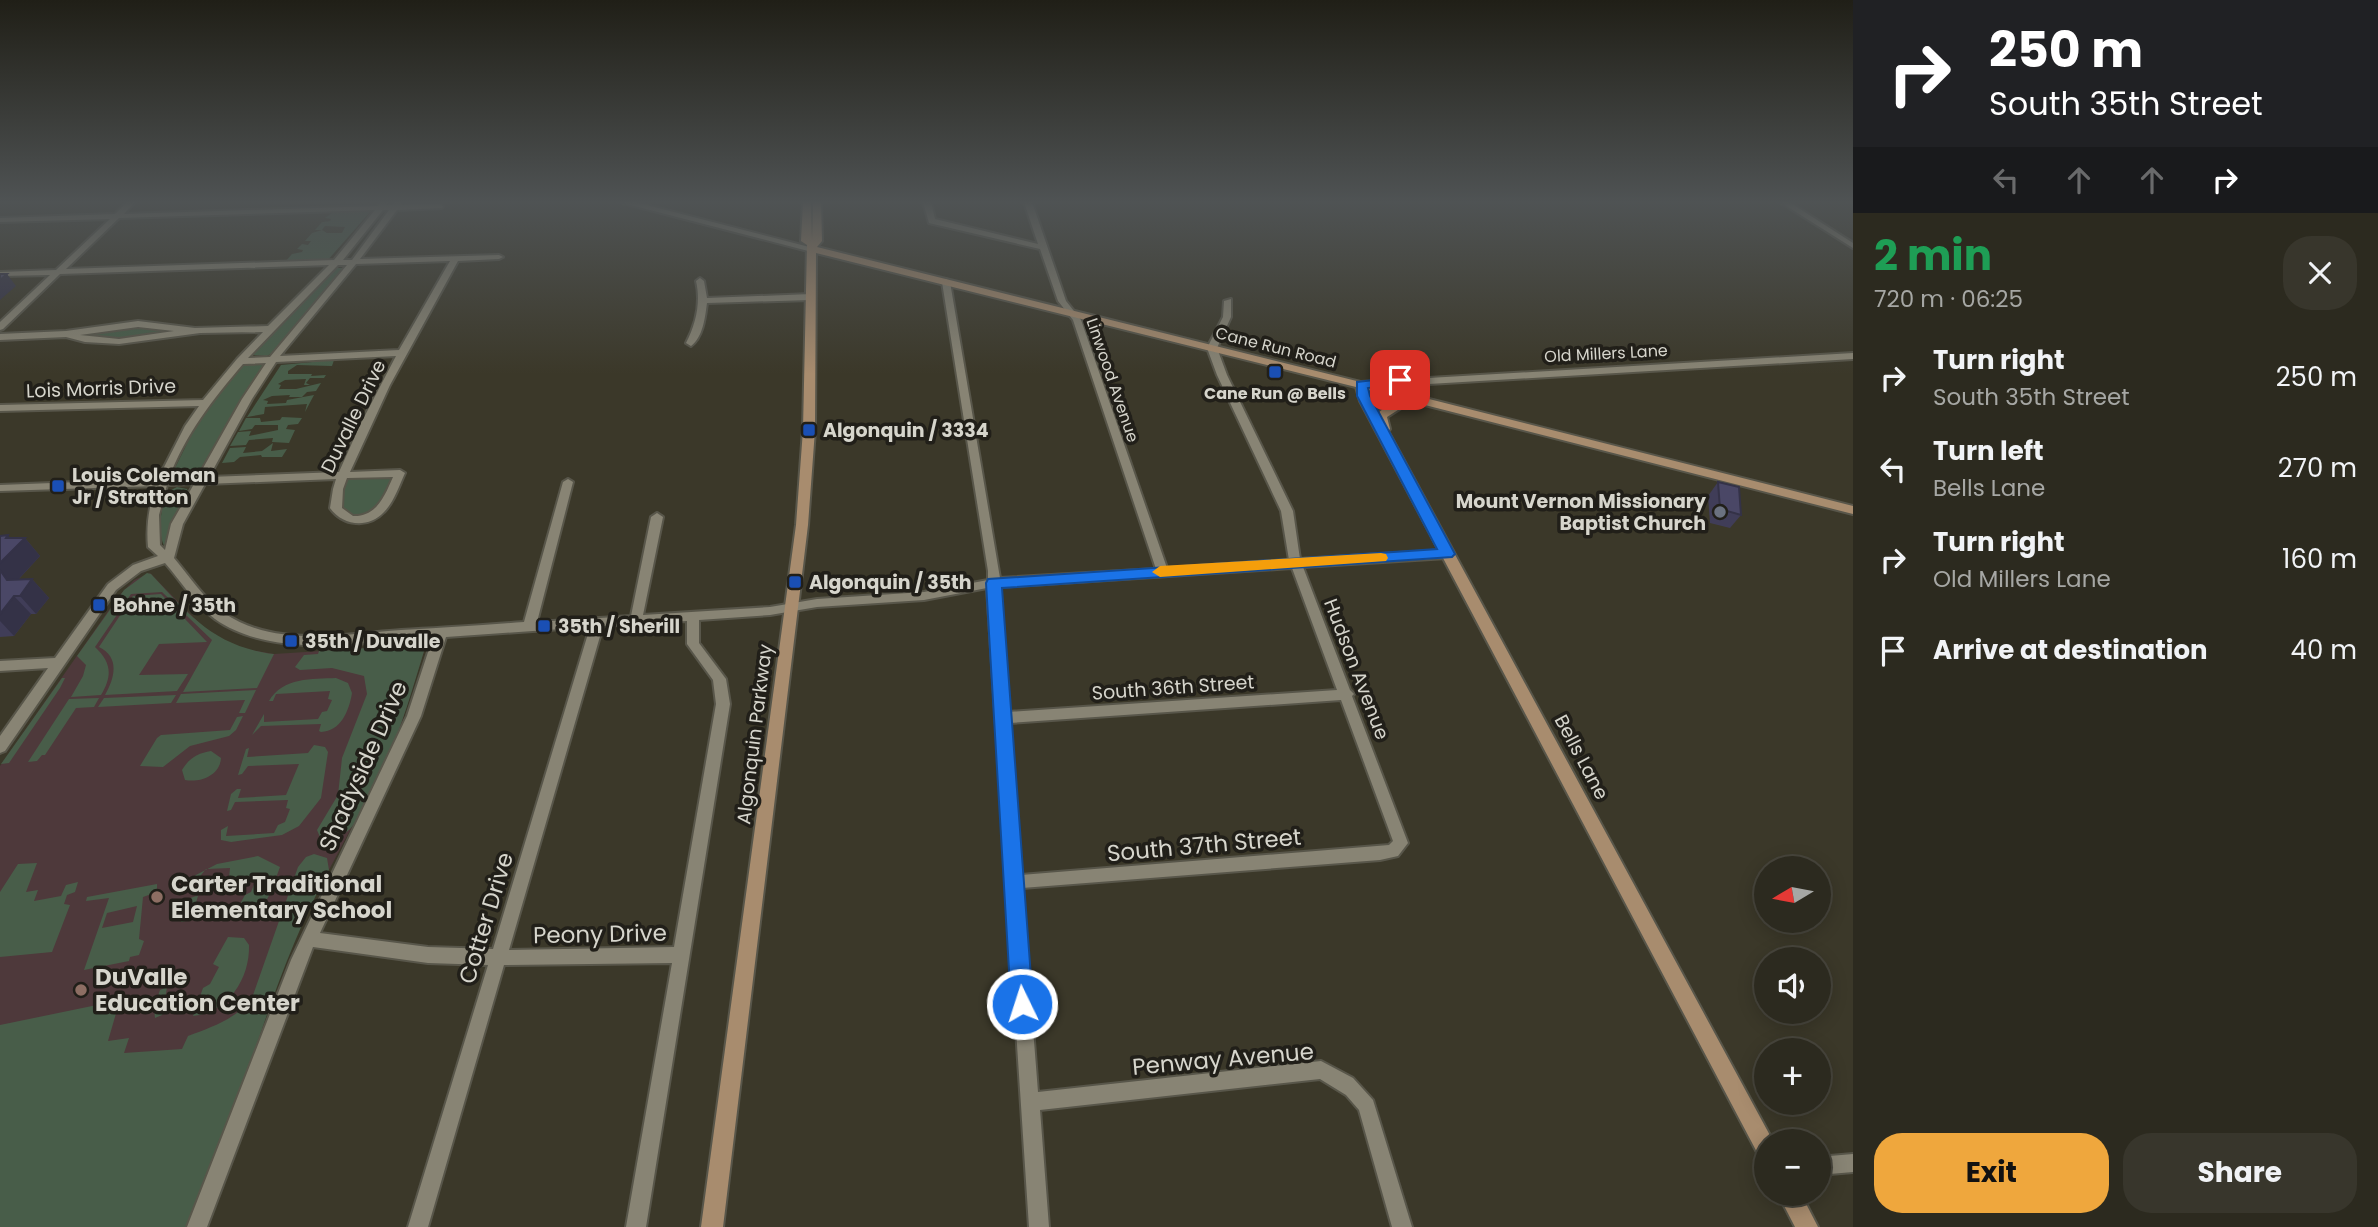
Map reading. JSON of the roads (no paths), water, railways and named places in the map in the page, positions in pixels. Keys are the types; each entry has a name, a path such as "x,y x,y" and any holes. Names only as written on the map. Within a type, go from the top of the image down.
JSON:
{"main road":[{"name":"Algonquin Parkway","path":"712,1227 802,525 809,430 812,259"},
{"name":"Cane Run Road","path":"859,259 1853,510"},
{"path":"1416,380 1414,393 1426,401"},
{"name":"Bells Lane","path":"1361,385 1363,396 1755,1129"},
{"path":"1387,440 1381,417 1387,409 1397,404 1426,401"},
{"path":"1796,1206 1807,1227"}],"street":[{"path":"0,327 72,259"},
{"path":"337,259 270,328 204,403 180,442 154,507 151,532 155,547 169,557 194,592 211,610 231,624 251,633 278,640 300,641 636,620 924,596 993,583 1447,554"},
{"path":"169,557 177,524 228,429 273,359 356,259"},
{"path":"0,274 424,259"},
{"name":"Duvalle Drive","path":"342,475 400,473 383,508 369,519 354,521 346,518 336,508 335,494 342,475 382,390 455,259"},
{"name":"Linwood Avenue","path":"1047,259 1062,301 1077,320 1163,572"},
{"path":"691,343 697,330 702,300 700,281"},
{"path":"946,282 994,571 1039,1227"},
{"path":"702,300 811,297"},
{"path":"1212,348 1227,317 1228,301"},
{"path":"0,337 66,334 138,324 197,331 270,328"},
{"path":"66,334 91,341 121,342 154,340 197,331"},
{"name":"Hudson Avenue","path":"1212,348 1222,375 1287,511 1297,563 1401,839 1396,849"},
{"path":"240,361 403,352"},
{"name":"Old Millers Lane","path":"1361,385 1853,356"},
{"name":"Lois Morris Drive","path":"0,408 204,403"},
{"path":"0,489 342,475"},
{"path":"529,627 568,482"},
{"path":"636,620 657,517"},
{"path":"0,747 112,587 137,568 169,557"},
{"path":"636,1227 724,699 717,673 693,644 693,616"},
{"name":"Cotter Drive","path":"418,1227 598,622"},
{"name":"Shadyside Drive","path":"197,1227 309,939 399,751 418,704 441,632"},
{"path":"0,666 59,663"},
{"name":"South 36th Street","path":"1002,718 1347,694"},
{"name":"South 37th Street","path":"1014,882 1380,853 1396,849"},
{"name":"Peony Drive","path":"309,939 393,952 499,957 682,955"},
{"name":"Penway Avenue","path":"1030,1102 1321,1070 1345,1082 1367,1106 1402,1227"},
{"path":"1831,1166 1853,1163"}],"place":[{"name":"Cane Run @ Bells","path":"1275,372"},
{"name":"Algonquin / 3334","path":"809,430"},
{"name":"Louis Coleman Jr / Stratton","path":"58,486"},
{"name":"Mount Vernon Missionary Baptist Church","path":"1720,512"},
{"name":"Algonquin / 35th","path":"795,582"},
{"name":"Bohne / 35th","path":"99,605"},
{"name":"35th / Sherill","path":"544,626"},
{"name":"35th / Duvalle","path":"291,641"},
{"name":"Carter Traditional Elementary School","path":"157,897"},
{"name":"DuValle Education Center","path":"81,990"}]}
